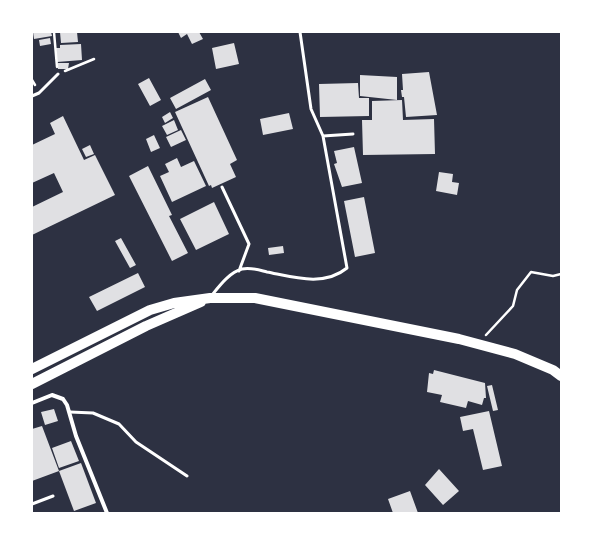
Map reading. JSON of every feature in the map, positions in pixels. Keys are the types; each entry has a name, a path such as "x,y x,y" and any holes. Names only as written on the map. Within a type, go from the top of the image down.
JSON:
{"main road":[{"path":"32,384 146,326 210,298"},
{"path":"32,368 150,310 174,303 210,298 255,298 478,344 515,354 553,370 561,376"}],"street":[{"path":"32,403 52,395 57,395 63,399 70,412 76,436 106,513"}],"lane":[{"path":"238,271 252,269 295,278 320,279 333,278 347,268 323,136 311,109 300,32"},
{"path":"32,96 39,93 58,74"},
{"path":"323,136 353,134"},
{"path":"210,298 221,285 238,271 249,244 222,187"},
{"path":"70,412 93,413 119,424 136,442 187,476"},
{"path":"32,504 53,496"}],"path":[{"path":"54,32 58,74 94,59"},
{"path":"478,344 513,306 517,290 532,272 553,276 561,274"}],"building":[{"path":"33,32 51,32 52,36 34,39"},
{"path":"60,32 77,32 78,42 61,43"},
{"path":"178,32 199,32 203,39 192,44 187,34 181,38"},
{"path":"50,38 51,44 40,46 39,40"},
{"path":"234,43 239,64 216,69 212,48"},
{"path":"81,44 82,60 57,62 56,48 60,48 60,45"},
{"path":"58,63 69,63 68,69 58,69"},
{"path":"429,72 437,115 406,117 404,97 402,97 401,90 403,90 402,74"},
{"path":"360,75 397,77 397,100 360,96"},
{"path":"149,78 161,100 150,106 138,84"},
{"path":"205,79 211,90 176,109 170,98"},
{"path":"358,83 359,98 369,98 369,116 320,117 319,84"},
{"path":"208,97 237,160 230,164 236,177 212,188 211,185 209,186 175,112"},
{"path":"402,100 403,120 434,119 435,154 363,155 362,120 372,120 372,101"},
{"path":"170,112 173,118 165,123 162,117"},
{"path":"289,113 293,129 263,135 260,119"},
{"path":"63,116 84,160 95,155 115,195 32,235 32,207 63,192 54,173 32,183 32,145 55,134 50,123"},
{"path":"174,120 178,130 167,135 162,126"},
{"path":"181,130 186,140 171,147 166,137"},
{"path":"154,135 160,148 151,152 146,139"},
{"path":"90,145 94,154 86,157 82,149"},
{"path":"354,147 362,183 342,187 334,164 337,163 334,151"},
{"path":"177,158 181,167 194,161 206,186 172,202 160,176 169,172 165,164"},
{"path":"148,166 172,215 169,216 188,253 172,261 129,176"},
{"path":"439,172 453,174 452,182 459,183 457,195 436,191"},
{"path":"364,197 375,253 355,257 344,201"},
{"path":"214,202 229,234 196,250 180,219"},
{"path":"121,238 136,265 130,268 115,241"},
{"path":"283,246 284,253 269,255 268,248"},
{"path":"138,273 145,287 97,311 89,297"},
{"path":"434,370 485,383 486,398 484,398 482,405 468,401 466,408 440,402 442,395 427,392 429,373 433,374"},
{"path":"492,385 498,410 493,411 487,386"},
{"path":"54,409 58,421 45,425 41,412"},
{"path":"489,411 502,466 483,470 473,429 463,431 460,417"},
{"path":"42,426 59,471 32,481 32,429"},
{"path":"71,441 79,461 59,468 52,448"},
{"path":"81,463 96,503 74,511 59,471"},
{"path":"439,469 459,491 443,505 425,485"},
{"path":"410,491 418,513 393,513 388,499"}]}
